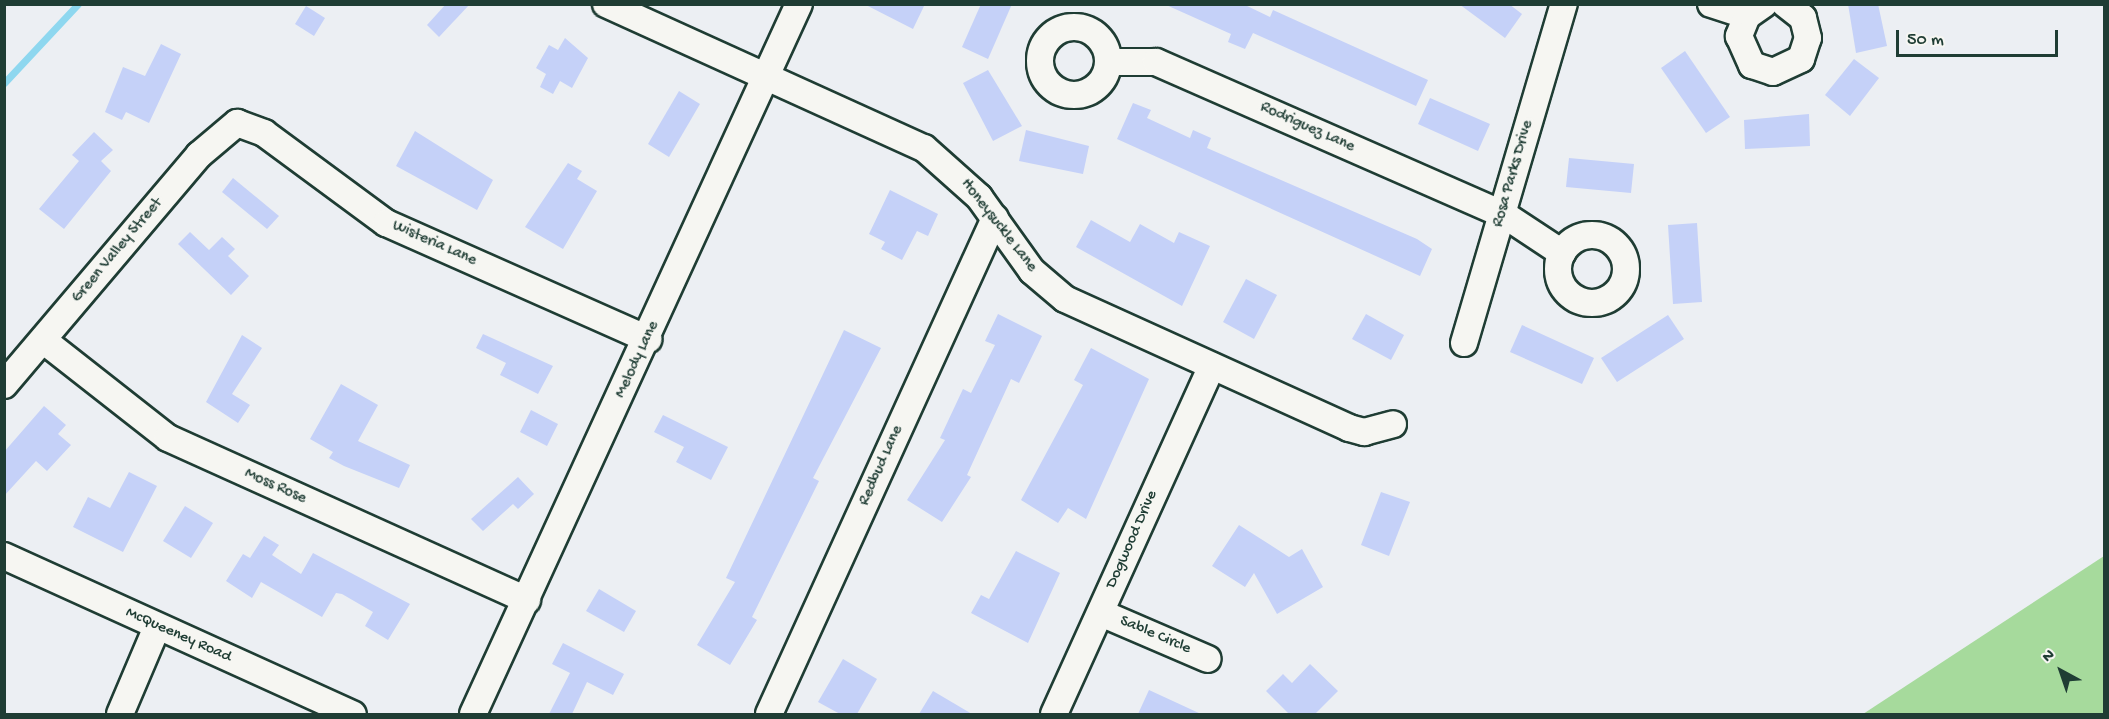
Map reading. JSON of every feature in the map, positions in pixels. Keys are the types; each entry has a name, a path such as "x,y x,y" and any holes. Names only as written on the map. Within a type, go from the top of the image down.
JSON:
{"street":[{"name":"Honeysuckle Lane","path":"606,4 924,148 958,174 1055,293 1349,428 1364,432 1393,424"},
{"name":"Melody Lane","path":"473,714 648,339 799,4"},
{"name":"Rosa Parks Drive","path":"1464,343 1564,4"},
{"path":"1711,4 1755,10 1739,36 1745,57 1762,70 1784,71 1801,59 1808,39 1803,18 1785,4"},
{"name":"Rodriguez Lane","path":"1109,62 1156,62 1503,214 1562,253"},
{"name":"Wisteria Lane","path":"237,123 264,133 386,223 648,339"},
{"name":"Green Valley Street","path":"4,385 199,155 237,123"},
{"name":"Redbud Lane","path":"769,714 994,219"},
{"name":"Moss Rose","path":"43,340 168,438 527,600"},
{"name":"Dogwood Drive","path":"1054,714 1212,366"},
{"name":"McQueeney Road","path":"4,556 353,714"},
{"name":"Sable Circle","path":"1101,612 1208,659"},
{"path":"120,714 157,627"}],"green space":[{"path":"2104,556 2104,714 1863,714"}],"building":[{"path":"446,4 470,4 439,37 427,25"},
{"path":"864,4 925,4 913,29"},
{"path":"981,4 1012,4 988,59 962,47"},
{"path":"1164,4 1243,4 1270,17 1273,10 1428,80 1416,106 1253,33 1245,49 1228,42 1231,34"},
{"path":"1459,4 1509,4 1522,14 1505,38"},
{"path":"1848,4 1878,4 1887,46 1856,53"},
{"path":"306,6 325,18 314,36 295,24"},
{"path":"565,38 588,58 572,88 560,81 553,94 540,87 546,74 536,68 549,45 558,50"},
{"path":"161,44 181,54 149,123 126,112 122,120 105,112 123,67 145,76"},
{"path":"1685,51 1730,117 1706,133 1661,68"},
{"path":"1854,59 1879,78 1850,116 1825,95"},
{"path":"988,70 1022,126 993,141 963,83"},
{"path":"679,91 700,104 669,157 648,144"},
{"path":"1430,98 1490,124 1478,151 1418,124"},
{"path":"1133,103 1151,110 1147,118 1190,138 1193,130 1211,138 1207,148 1417,239 1432,249 1420,276 1117,139"},
{"path":"1809,114 1810,146 1745,149 1744,120"},
{"path":"1026,130 1089,146 1083,174 1019,161"},
{"path":"415,131 493,180 477,210 396,166"},
{"path":"94,132 113,150 101,161 111,171 64,229 39,209 79,161 72,155"},
{"path":"1569,158 1634,164 1631,193 1566,187"},
{"path":"568,163 582,171 577,179 597,191 563,249 525,227"},
{"path":"233,178 279,216 267,229 222,192"},
{"path":"890,190 938,214 928,236 917,231 902,260 881,249 885,242 869,234"},
{"path":"1091,220 1130,242 1140,224 1174,243 1179,232 1210,246 1182,306 1076,247"},
{"path":"1697,223 1702,302 1673,304 1668,225"},
{"path":"190,232 209,250 222,237 235,249 228,256 249,276 231,295 178,244"},
{"path":"1246,279 1277,295 1254,339 1223,322"},
{"path":"998,314 1042,336 1019,383 1011,379 967,475 971,477 942,522 907,500 945,440 940,438 963,389 971,393 995,345 985,341"},
{"path":"1366,314 1404,335 1391,360 1352,339"},
{"path":"1668,315 1684,339 1617,382 1601,358"},
{"path":"1522,325 1594,358 1582,384 1510,352"},
{"path":"844,330 881,348 813,478 819,481 752,617 757,620 730,665 697,645 735,582 726,578"},
{"path":"483,334 553,366 538,394 500,375 506,363 476,348"},
{"path":"242,335 262,348 232,394 250,405 238,423 206,402"},
{"path":"1091,348 1149,379 1086,519 1068,508 1058,523 1021,500 1083,385 1074,380"},
{"path":"341,384 378,405 358,441 410,465 399,488 329,458 333,452 310,439"},
{"path":"44,406 66,425 58,434 71,445 47,471 36,461 4,496 4,452"},
{"path":"531,410 558,424 547,446 520,432"},
{"path":"663,415 728,447 711,480 676,462 684,447 654,432"},
{"path":"129,472 157,486 123,552 73,527 88,497 110,508"},
{"path":"518,477 534,494 518,509 513,504 483,531 471,519"},
{"path":"1381,492 1410,502 1389,556 1361,545"},
{"path":"185,506 213,523 191,558 163,541"},
{"path":"1239,525 1289,557 1302,549 1323,587 1277,614 1254,573 1245,587 1212,566"},
{"path":"264,536 279,545 272,555 301,574 313,553 410,604 388,640 365,626 373,612 342,594 336,593 322,617 261,582 252,598 226,581 243,554 250,558"},
{"path":"1016,551 1060,573 1028,643 971,613 981,595 989,599"},
{"path":"599,589 636,611 624,632 586,611"},
{"path":"563,643 624,674 613,695 587,682 572,714 549,714 570,673 552,664"},
{"path":"843,659 877,679 857,714 840,714 818,702"},
{"path":"1310,664 1338,691 1315,714 1289,714 1266,691 1283,674 1292,683"},
{"path":"1149,690 1201,714 1138,714"},
{"path":"933,691 972,714 919,714"}],"waterway":[{"path":"4,83 78,4"}]}
